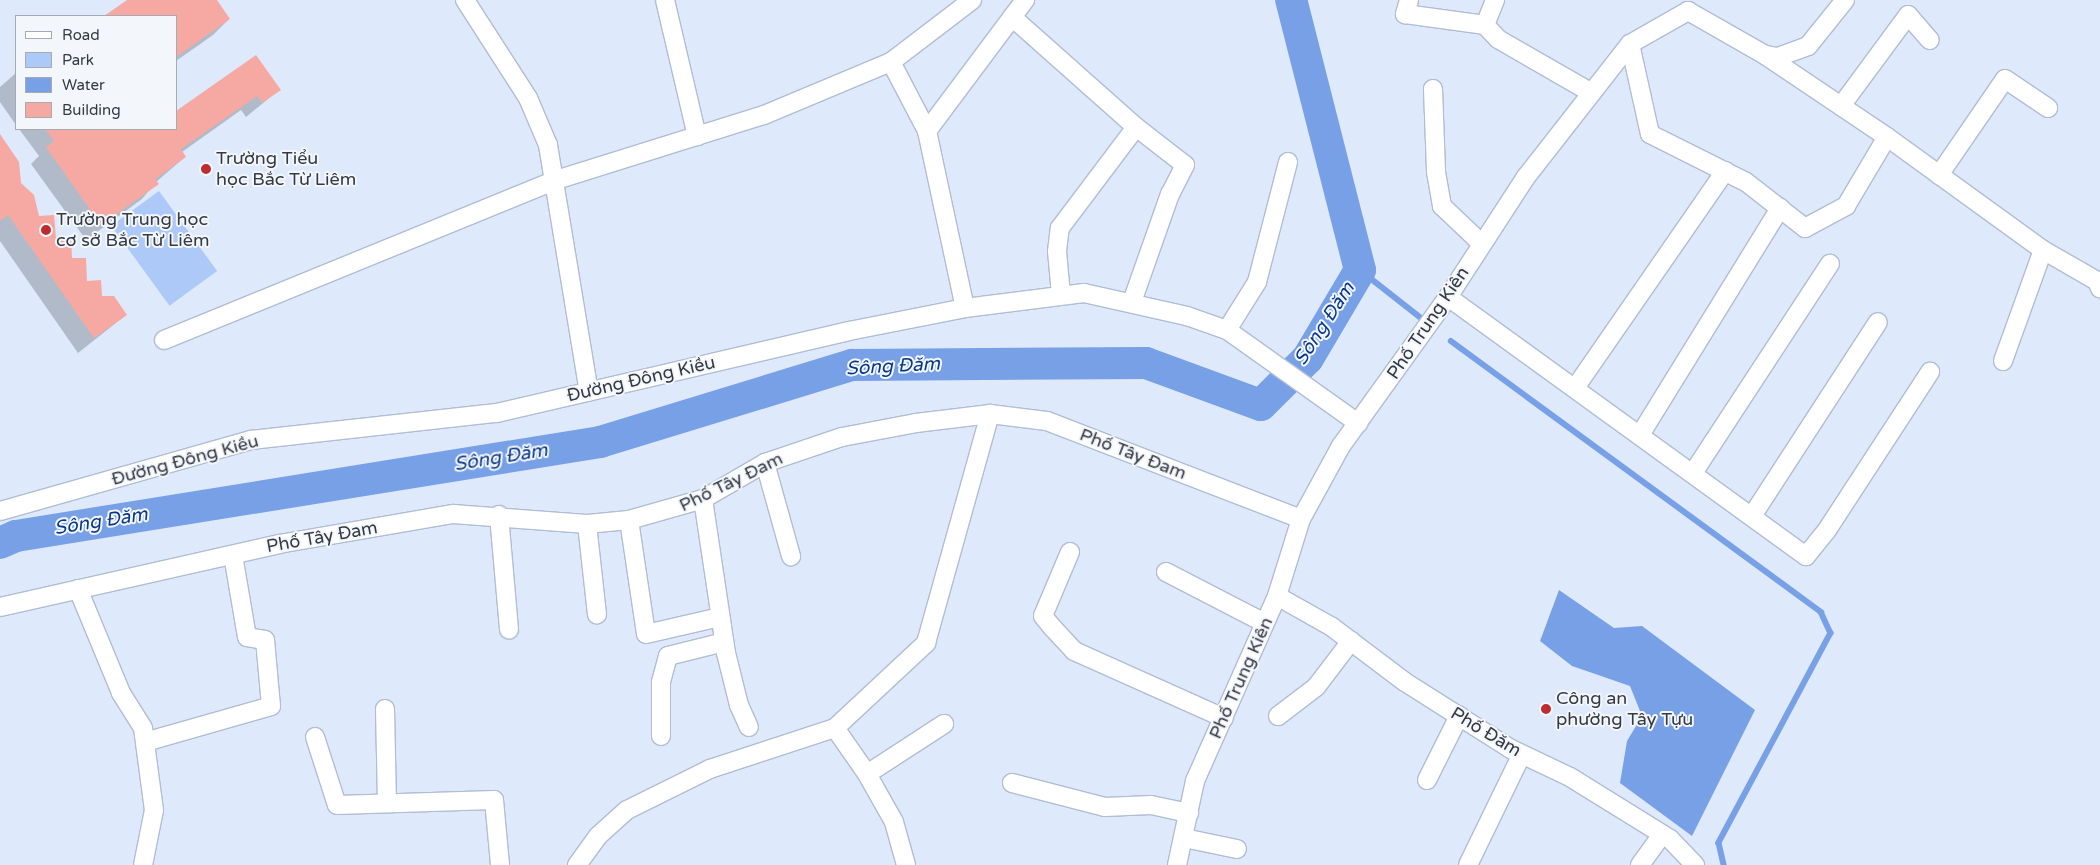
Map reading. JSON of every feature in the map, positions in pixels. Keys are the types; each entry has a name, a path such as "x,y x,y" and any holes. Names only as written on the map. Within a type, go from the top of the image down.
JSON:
{"street":[{"path":"465,0 528,98 548,145 589,392"},
{"path":"665,0 697,136"},
{"path":"164,340 553,181 764,114 891,62 972,0"},
{"path":"927,131 1025,0"},
{"path":"1409,0 1405,14 1485,25 1498,39 1592,93"},
{"path":"1485,25 1495,0"},
{"path":"1765,55 1778,57 1808,46 1845,0"},
{"name":"Phố Trung Kiên","path":"1177,865 1195,781 1277,596 1301,519 1341,446 1446,300 1481,243 1526,177 1630,44 1689,6 1887,137 2043,250 2099,283"},
{"path":"1841,106 1908,15 1930,40"},
{"path":"1012,17 1136,127 1185,165 1170,194 1132,302"},
{"path":"1630,44 1650,134 1746,182 1805,228 1846,206 1887,137"},
{"path":"891,62 927,131 965,308"},
{"path":"1939,175 2005,80 2048,108"},
{"path":"1433,89 1436,172 1442,206 1481,243"},
{"path":"1061,295 1057,251 1060,228 1136,127"},
{"path":"1227,330 1257,282 1288,162"},
{"path":"1575,388 1725,171"},
{"path":"1640,435 1780,208"},
{"path":"2003,362 2043,250"},
{"path":"1693,473 1830,264"},
{"name":"Đường Đông Kiều","path":"0,511 251,440 497,413 849,331 965,308 1020,303 1061,295 1084,293 1132,302 1227,330 1275,361 1358,423"},
{"path":"1446,300 1575,388 1804,556 1827,530 1930,372"},
{"path":"1752,516 1878,322"},
{"path":"577,865 598,836 628,810 710,769 835,728 926,643 938,611 943,577 990,414"},
{"name":"Phố Tây Đam","path":"0,607 233,554 453,514 499,515 587,524 629,520 703,499 764,462 842,437 916,423 990,414 1047,420 1301,519"},
{"path":"764,462 791,556"},
{"path":"703,499 724,642 739,705 749,727"},
{"path":"499,515 509,630"},
{"path":"629,520 646,634 720,617"},
{"path":"587,524 597,614"},
{"path":"1070,552 1043,616 1074,651 1224,718"},
{"path":"145,742 271,706 265,640 247,636 233,554"},
{"path":"1166,572 1265,623"},
{"path":"78,589 121,693 143,728 154,810 143,865"},
{"name":"Phố Đăm","path":"1277,596 1351,641 1405,682 1459,716 1522,754 1570,777 1662,835 1695,865"},
{"path":"1278,716 1316,687 1339,661 1351,641"},
{"path":"662,736 661,682 668,656 724,642"},
{"path":"385,709 387,803"},
{"path":"1427,780 1459,716"},
{"path":"867,774 944,724"},
{"path":"835,728 867,774 894,822 906,865"},
{"path":"315,737 337,805 494,800 500,865"},
{"path":"1468,865 1522,754"},
{"path":"1012,784 1105,807 1151,806 1189,813"},
{"path":"1640,865 1662,835"},
{"path":"1184,838 1237,849"}],"green space":[{"path":"159,191 217,271 169,306 111,226"}],"water":[{"path":"1559,590 1614,628 1642,626 1755,710 1692,836 1620,783 1627,741 1642,716 1630,686 1572,666 1540,641"}],"building":[{"path":"127,0 217,0 230,19 178,56 178,15 105,15"},
{"path":"256,55 281,90 262,103 257,96 181,149 186,157 155,179 159,184 101,225 46,147 54,141 46,130 178,130 178,110"},
{"path":"0,134 19,162 21,183 34,195 39,216 54,215 56,238 71,237 72,258 86,258 87,281 101,280 102,296 114,296 127,315 94,338 8,215 0,221"}],"waterway":[{"name":"Sông Đăm","path":"0,543 16,536 600,442 852,365 1146,363 1261,405 1308,358 1360,270 1291,0"},
{"path":"1360,270 1420,317"},
{"path":"1451,341 1821,612 1831,633 1719,843 1724,865"}],"place":[{"name":"Trường Tiểu học Bắc Từ Liêm","path":"206,169"},
{"name":"Trường Trung học cơ sở Bắc Từ Liêm","path":"46,230"},
{"name":"Công an phường Tây Tựu","path":"1546,709"}]}
